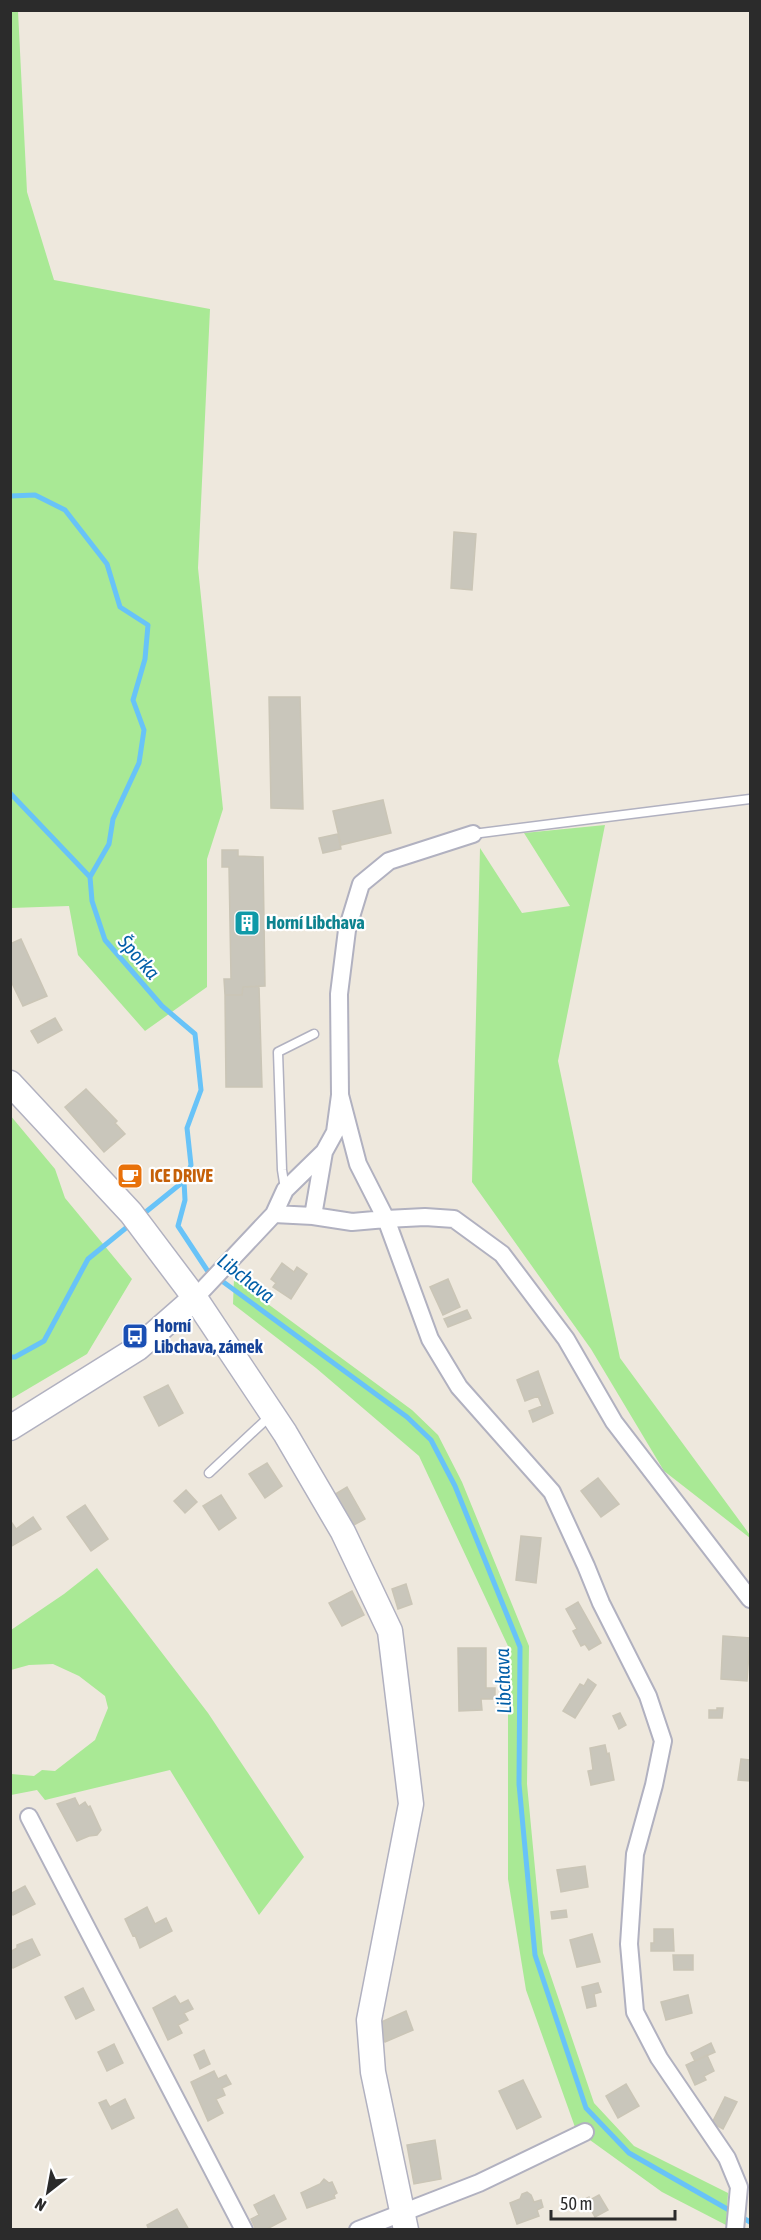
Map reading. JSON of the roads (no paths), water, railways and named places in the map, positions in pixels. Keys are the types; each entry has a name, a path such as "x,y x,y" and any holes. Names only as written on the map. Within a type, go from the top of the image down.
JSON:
{"street":[{"path":"10,1428 138,1348 223,1268 274,1214 285,1190 324,1152 335,1132 340,1095 339,994 347,930 361,884 389,861 473,834"},
{"path":"10,1083 202,1290 343,1532 390,1631 411,1804 369,2020 373,2072 404,2221"},
{"path":"340,1095 358,1164 386,1219 430,1339 459,1387 552,1492 601,1603 648,1696 663,1741 654,1785 635,1854 629,1944 635,2012 659,2058 727,2158 739,2187 735,2229"},
{"path":"313,1216 324,1152"},
{"path":"274,1214 313,1216 352,1222 425,1216 454,1219 502,1254 566,1339 614,1422 750,1599"},
{"path":"29,1817 244,2229"},
{"path":"358,2229 404,2221 585,2132"}],"lane":[{"path":"473,834 750,800"},
{"path":"285,1190 282,1170 278,1052 314,1034"},
{"path":"209,1473 273,1414"}],"waterway":[{"name":"Šporka","path":"10,496 35,495 65,510 107,564 120,607 148,625 145,659 133,700 144,730 139,763 113,819 109,844 90,877 92,901 105,940 162,1006 195,1034 201,1090 187,1128 191,1165 184,1181 142,1215"},
{"path":"10,793 90,877"},
{"name":"Libchava","path":"184,1181 185,1200 178,1226 207,1270 407,1417 431,1440 455,1486 520,1647 519,1784 535,1955 586,2108 629,2153 750,2222"},
{"name":"Šporka","path":"10,1357 15,1357 44,1341 88,1259 132,1223"}],"place":[{"name":"Horní Libchava","path":"247,923"},
{"name":"ICE DRIVE","path":"130,1176"},
{"name":"Horní Libchava, zámek","path":"135,1336"}]}
